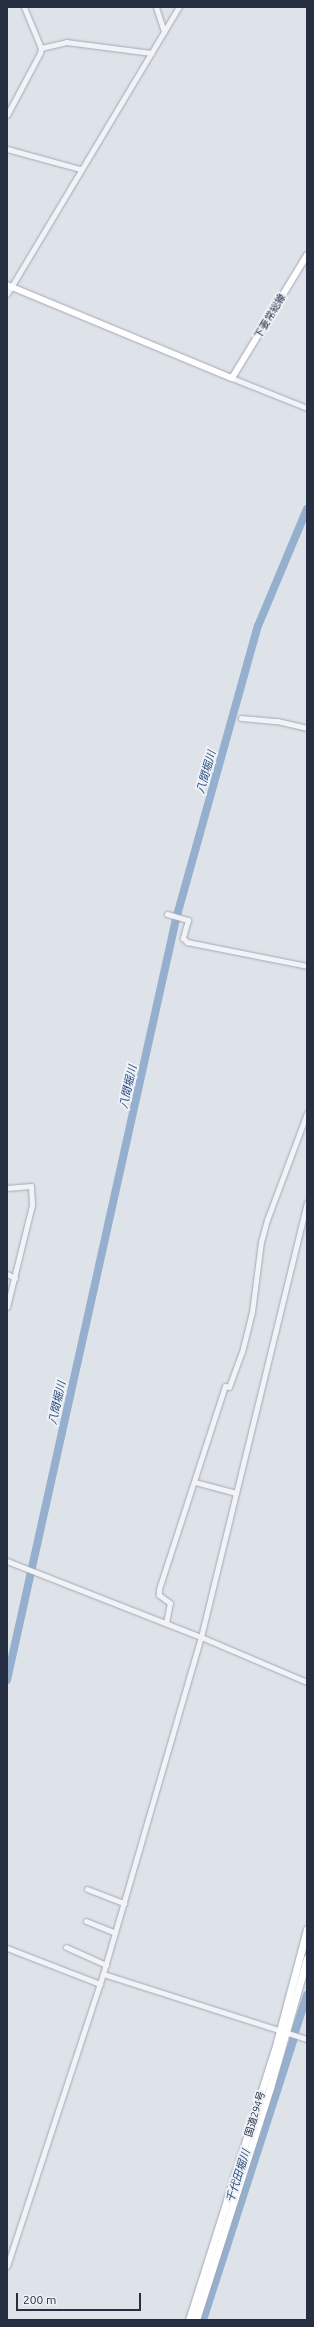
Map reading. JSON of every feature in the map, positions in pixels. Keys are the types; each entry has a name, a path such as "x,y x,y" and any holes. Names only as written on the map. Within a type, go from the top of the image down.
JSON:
{"highway":[{"name":"国道294号","path":"196,2320 283,2032 307,1929"},
{"name":"国道294号","path":"189,2320 307,1958"}],"main road":[{"name":"下妻常総線","path":"232,378 307,255"},
{"path":"9,286 232,378"}],"street":[{"path":"7,115 36,63 41,48 24,7"},
{"path":"156,7 164,32"},
{"path":"7,294 9,286 179,7"},
{"path":"41,48 66,42 151,53"},
{"path":"7,149 80,169"},
{"path":"232,378 307,408"},
{"path":"241,718 277,721 307,728"},
{"path":"167,914 188,920 183,938 186,942 307,966"},
{"path":"166,1623 170,1603 159,1595 159,1590 225,1386 229,1387 246,1339 267,1220 307,1113"},
{"path":"7,1188 31,1186 32,1205 7,1307"},
{"path":"7,2266 41,2169 106,1965 201,1637 307,1203"},
{"path":"7,1274 15,1278"},
{"path":"195,1482 236,1493"},
{"path":"7,1561 201,1637 307,1682"},
{"path":"87,1889 124,1903"},
{"path":"86,1921 115,1933"},
{"path":"66,1947 106,1965"},
{"path":"7,1948 100,1984"},
{"path":"103,1974 307,2039"}],"waterway":[{"name":"八間堀川","path":"7,1680 176,919 258,626 307,509"},
{"name":"千代田堀川","path":"295,2032 307,1995"},
{"name":"千代田堀川","path":"203,2320 294,2038"}]}
